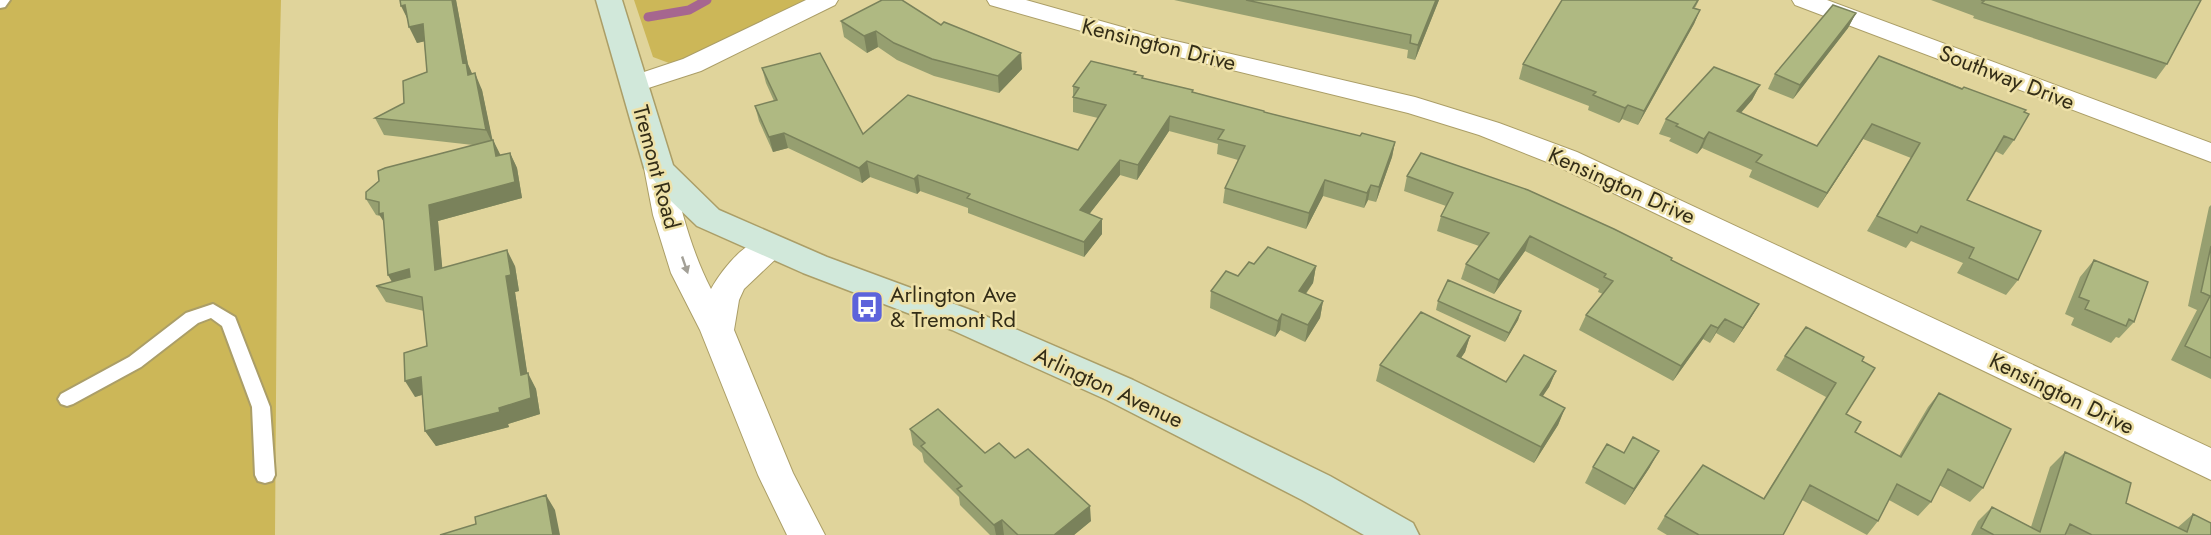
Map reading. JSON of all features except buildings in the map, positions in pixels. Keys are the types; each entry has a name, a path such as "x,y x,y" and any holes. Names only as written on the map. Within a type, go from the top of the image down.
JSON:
{"street":[{"name":"Tremont Road","path":"609,0 636,84 659,168 668,215 687,273 717,330 777,475 806,535"},
{"path":"636,84 692,65 826,0"},
{"name":"Kensington Drive","path":"999,0 1147,42 1415,106 1489,129 1567,159 1714,226 2211,465"},
{"name":"Southway Drive","path":"1804,0 2211,153"},
{"name":"Arlington Avenue","path":"659,168 708,218 770,246 964,321 1120,390 1316,488 1399,535"},
{"path":"717,330 723,293 733,279 770,246"}],"lane":[{"path":"0,4 4,0"},
{"path":"67,399 135,362 192,318 213,310 230,322 261,407 266,475"}],"shaded area":[{"path":"0,0 281,0 275,535 0,535"},
{"path":"634,0 808,0 681,60 669,63 653,57"}],"waterway":[{"path":"648,17 689,10 707,0"}],"place":[{"name":"Arlington Ave & Tremont Rd","path":"867,307"}]}
